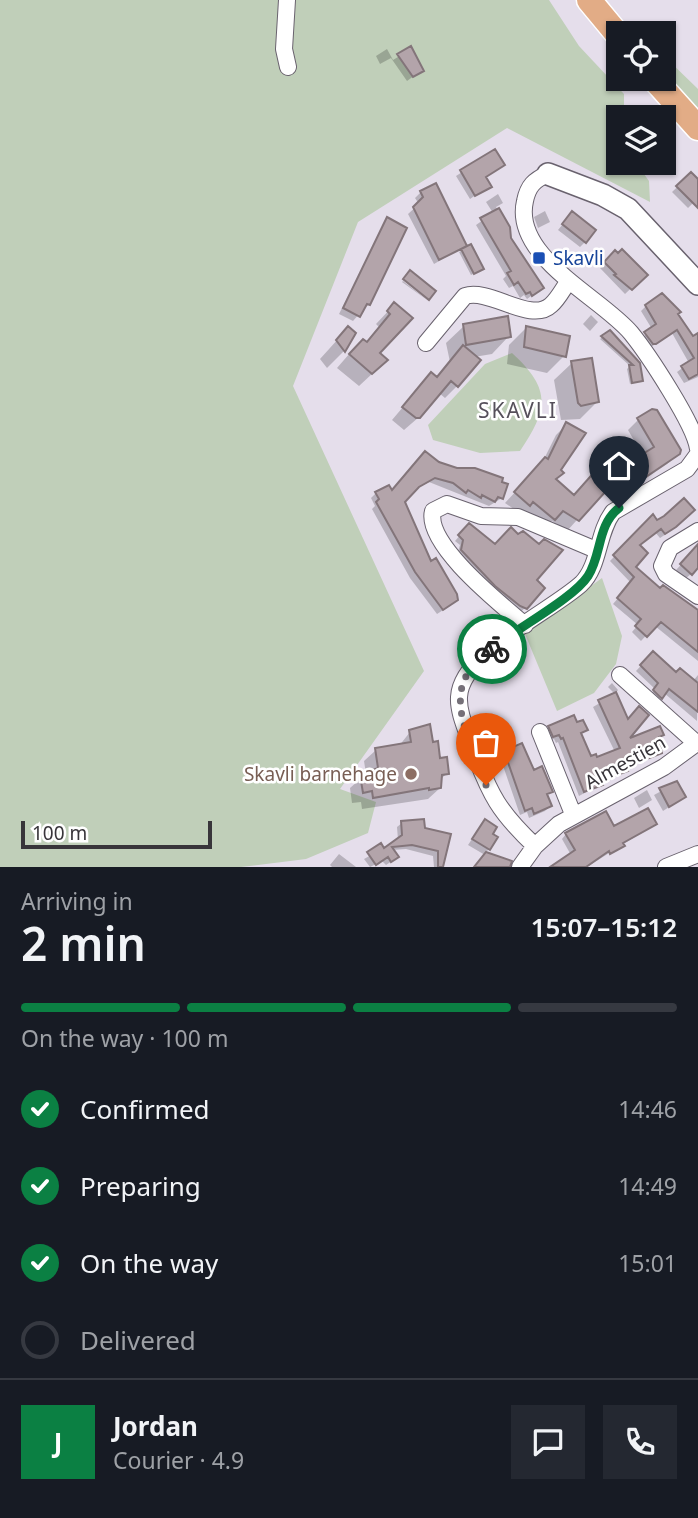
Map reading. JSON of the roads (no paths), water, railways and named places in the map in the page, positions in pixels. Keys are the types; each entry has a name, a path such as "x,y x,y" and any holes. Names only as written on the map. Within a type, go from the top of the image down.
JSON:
{"main road":[{"path":"589,0 606,21"},
{"path":"665,91 698,128"}],"street":[{"path":"287,0 284,49 288,67"},
{"path":"535,846 505,817 495,803 463,721 459,697 469,671 581,584 592,566 613,512 687,469 698,452 665,385 630,331 568,282 527,230 523,216 532,184 548,174 603,195 628,209 698,284"},
{"path":"426,343 465,296 480,295 537,311 551,306 568,282"},
{"path":"525,625 463,571 435,528 433,510 447,504 481,516 519,517 596,551"},
{"path":"698,531 670,548 662,566 666,574 698,596"},
{"name":"Almestien","path":"520,867 535,846 573,814 664,767 697,743 620,675"},
{"name":"Almestien","path":"540,732 573,814"},
{"path":"666,867 698,854"}],"place":[{"name":"Skavli","path":"539,258"},
{"name":"Skavli barnehage","path":"411,774"}],"district":[{"name":"SKAVLI","path":"518,410"}]}
